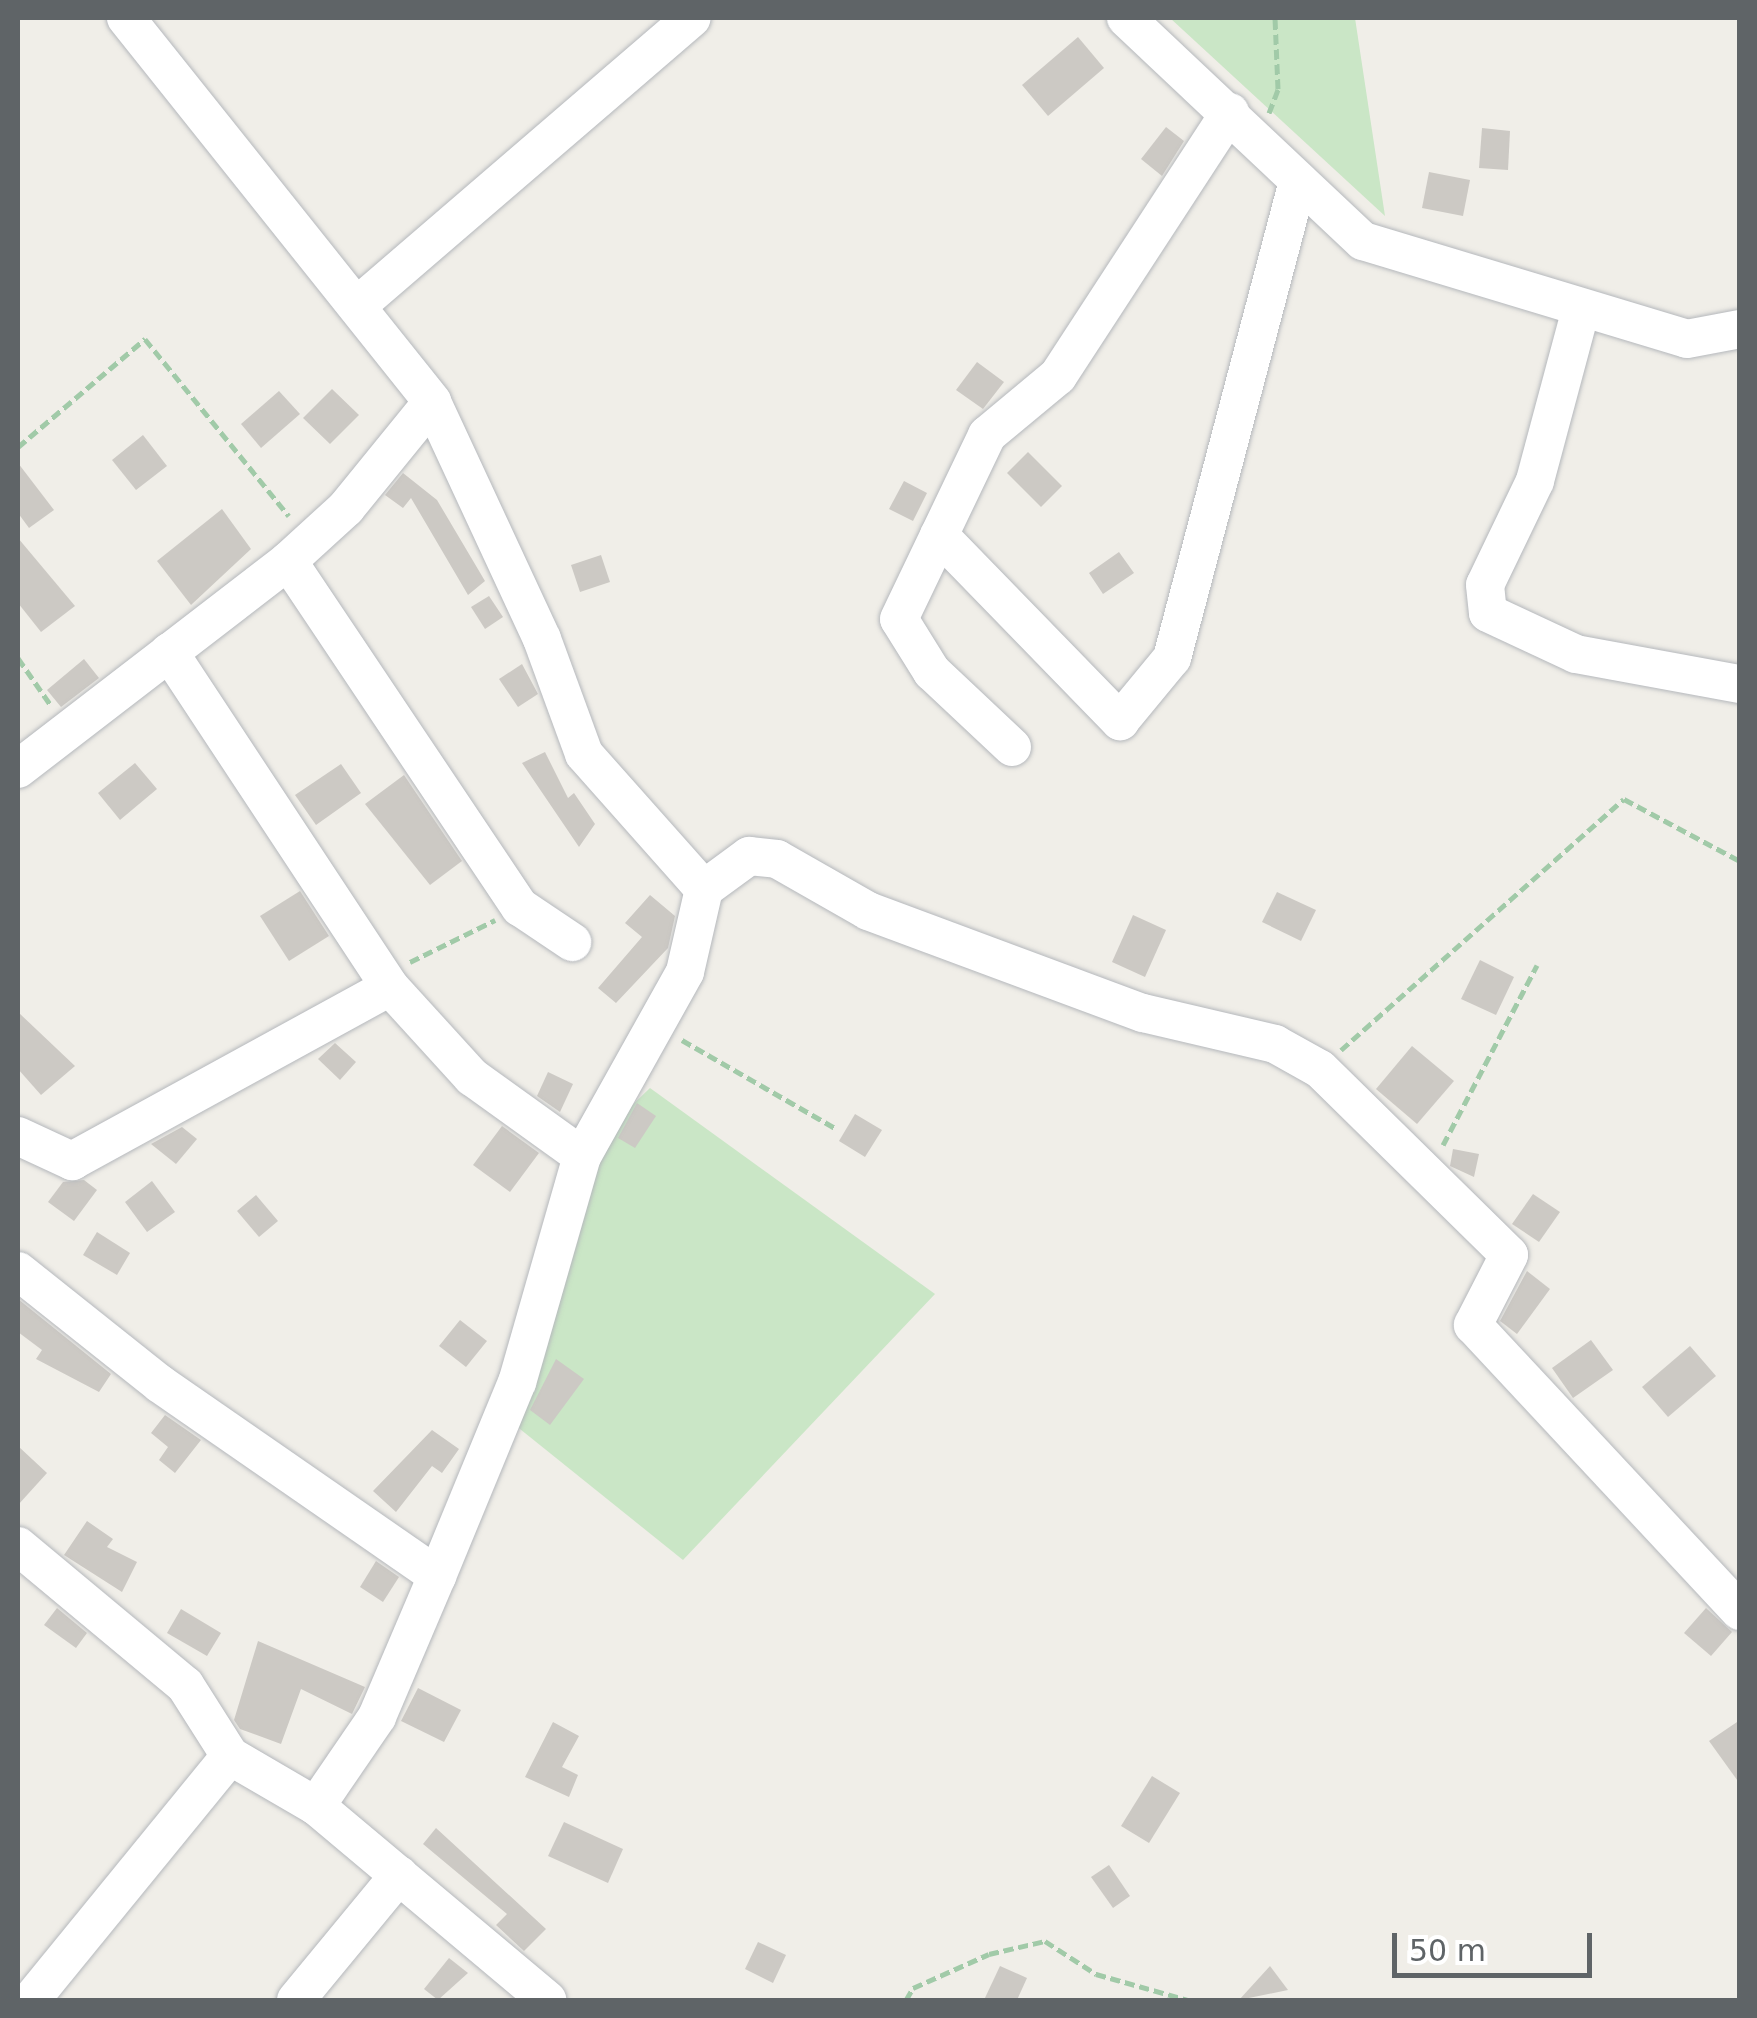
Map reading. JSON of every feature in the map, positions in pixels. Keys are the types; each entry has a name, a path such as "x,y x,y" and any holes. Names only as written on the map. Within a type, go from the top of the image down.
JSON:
{"street":[{"path":"126,18 432,402 542,639 584,754 704,889"},
{"path":"358,305 692,18"},
{"path":"1126,18 1364,241 1687,339 1740,329"},
{"path":"1012,746 932,672 899,620 987,435 1058,376 1241,124"},
{"path":"938,536 1120,721 1172,658 1298,182"},
{"path":"1581,309 1535,481 1485,585 1488,613 1576,654 1740,684"},
{"path":"18,769 298,552 432,402"},
{"path":"298,552 520,907 572,942"},
{"path":"169,652 388,981 472,1077 582,1156"},
{"path":"316,1806 376,1717 517,1382 582,1156 685,972 704,889 748,856 777,859 868,911 1143,1013 1275,1044 1320,1069 1430,1170 1509,1255 1472,1326 1740,1612"},
{"path":"18,1136 72,1161 388,981"},
{"path":"18,1271 160,1384 437,1576"},
{"path":"18,1546 185,1685 230,1756 316,1806 547,2000"},
{"path":"31,2000 230,1756"},
{"path":"296,2000 399,1874"}],"path":[{"path":"1241,124 1278,90 1275,18"},
{"path":"18,447 146,339 298,552"},
{"path":"18,658 68,730"},
{"path":"1320,1069 1624,798 1740,861"},
{"path":"388,981 520,907"},
{"path":"1430,1170 1537,965"},
{"path":"657,1018 691,1048 834,1128"},
{"path":"906,2000 913,1988 989,1954 1045,1942 1096,1974 1188,2000"}],"green space":[{"path":"1170,18 1355,18 1385,216"},
{"path":"650,1088 935,1294 683,1560 515,1425 597,1139"}],"building":[{"path":"1078,37 1104,68 1048,116 1022,85"},
{"path":"1166,127 1184,141 1162,176 1141,159"},
{"path":"1482,128 1510,131 1508,170 1479,168"},
{"path":"1429,172 1470,180 1463,216 1422,208"},
{"path":"977,362 1004,382 983,409 956,390"},
{"path":"332,389 359,415 330,444 303,418"},
{"path":"279,391 300,414 261,448 241,424"},
{"path":"143,435 167,466 136,490 112,460"},
{"path":"1028,452 1062,486 1041,507 1007,473"},
{"path":"18,463 54,510 29,528 18,513"},
{"path":"403,473 437,500 485,581 468,595 411,498 403,508 385,495"},
{"path":"904,481 927,493 913,521 889,509"},
{"path":"222,509 251,549 191,605 157,561"},
{"path":"18,538 75,606 41,632 18,603"},
{"path":"1119,552 1134,573 1103,594 1089,573"},
{"path":"601,555 610,582 580,592 571,565"},
{"path":"489,596 503,617 485,629 471,607"},
{"path":"84,659 99,678 61,707 47,690"},
{"path":"522,664 538,694 518,707 499,679"},
{"path":"545,752 568,798 574,793 595,824 579,847 522,763"},
{"path":"135,763 157,789 120,820 98,793"},
{"path":"341,764 361,793 316,825 295,795"},
{"path":"404,775 462,861 430,885 365,804"},
{"path":"300,891 329,936 289,961 260,916"},
{"path":"1277,892 1316,910 1301,941 1262,922"},
{"path":"650,895 675,916 668,948 616,1003 598,988 642,937 625,923"},
{"path":"1133,915 1166,930 1145,977 1112,962"},
{"path":"1480,960 1514,977 1496,1015 1461,999"},
{"path":"18,1012 75,1066 41,1095 18,1069"},
{"path":"335,1043 356,1062 340,1080 318,1059"},
{"path":"1412,1046 1454,1081 1417,1124 1376,1089"},
{"path":"548,1072 573,1084 560,1112 537,1096"},
{"path":"637,1103 656,1116 635,1148 618,1138"},
{"path":"855,1114 882,1130 865,1157 839,1141"},
{"path":"502,1126 539,1153 510,1192 473,1165"},
{"path":"182,1127 197,1139 176,1164 151,1144"},
{"path":"1453,1149 1479,1154 1474,1177 1450,1166"},
{"path":"84,1180 97,1190 74,1221 48,1202 63,1182"},
{"path":"152,1181 175,1212 147,1232 125,1202"},
{"path":"1533,1194 1560,1212 1539,1242 1512,1224"},
{"path":"256,1195 278,1221 259,1237 237,1211"},
{"path":"97,1232 130,1253 117,1275 83,1255"},
{"path":"1527,1271 1550,1289 1517,1334 1500,1321"},
{"path":"18,1299 111,1374 99,1392 36,1359 42,1350 18,1332"},
{"path":"460,1320 487,1341 466,1367 439,1346"},
{"path":"1591,1340 1613,1370 1573,1398 1552,1368"},
{"path":"1690,1346 1716,1376 1668,1417 1642,1387"},
{"path":"556,1359 584,1379 550,1425 530,1410"},
{"path":"165,1415 201,1440 175,1473 159,1460 168,1447 151,1433"},
{"path":"432,1430 459,1449 442,1473 432,1466 396,1512 373,1491"},
{"path":"18,1446 47,1473 18,1505"},
{"path":"87,1521 113,1539 107,1547 137,1562 122,1592 64,1555"},
{"path":"376,1561 399,1577 383,1602 360,1587"},
{"path":"57,1608 87,1633 76,1648 44,1625"},
{"path":"1706,1608 1732,1632 1711,1656 1684,1633"},
{"path":"181,1609 221,1633 207,1656 167,1633"},
{"path":"258,1641 365,1687 352,1714 301,1689 281,1744 240,1729 234,1720"},
{"path":"418,1688 461,1710 444,1742 401,1721"},
{"path":"1740,1720 1740,1784 1709,1741"},
{"path":"553,1722 579,1736 562,1767 578,1775 569,1797 525,1777"},
{"path":"1152,1776 1180,1793 1149,1843 1121,1826"},
{"path":"564,1822 623,1849 608,1883 548,1856"},
{"path":"436,1828 546,1929 524,1951 496,1925 507,1914 423,1844"},
{"path":"1109,1865 1130,1896 1113,1908 1091,1877"},
{"path":"758,1942 786,1955 773,1983 745,1969"},
{"path":"449,1958 468,1973 438,2000 424,1989"},
{"path":"1000,1966 1027,1978 1017,2000 984,2000"},
{"path":"1270,1966 1288,1990 1239,2000"}]}
